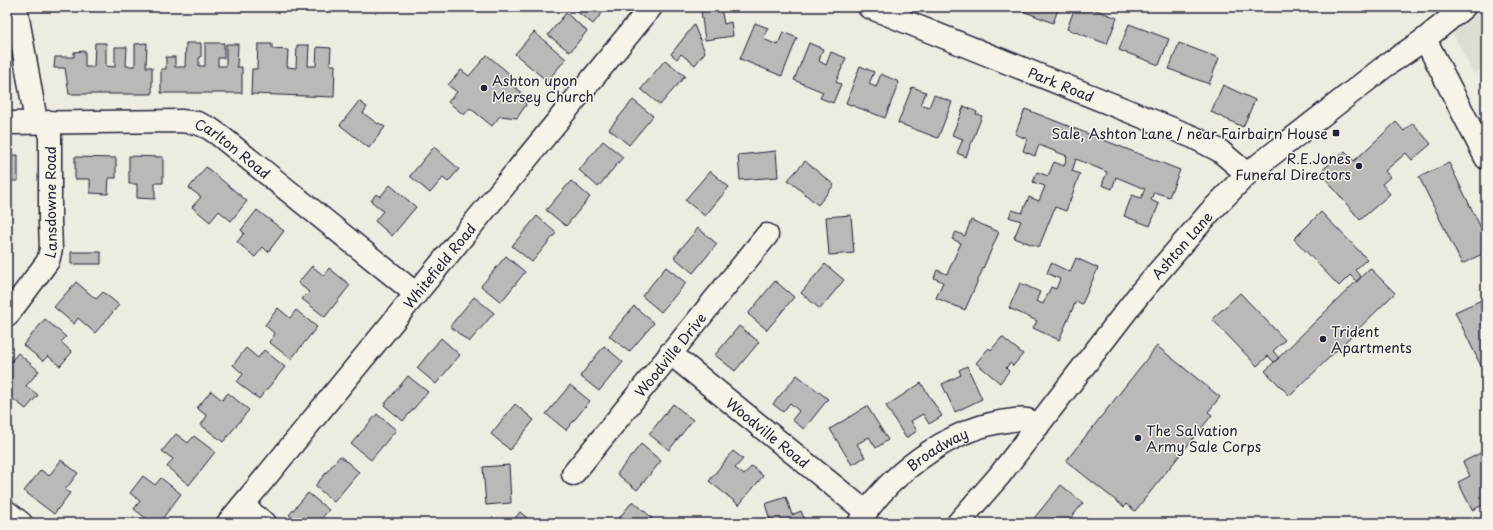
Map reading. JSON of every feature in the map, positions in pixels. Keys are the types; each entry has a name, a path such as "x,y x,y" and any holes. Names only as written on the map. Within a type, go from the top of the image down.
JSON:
{"street":[{"name":"Lansdowne Road","path":"7,316 42,272 48,261 51,249 43,122 16,7"},
{"name":"Whitefield Road","path":"228,523 651,7"},
{"name":"Park Road","path":"869,7 1193,136 1220,151 1247,174"},
{"name":"Ashton Lane","path":"958,523 999,476 1141,292 1210,212 1247,174 1384,67 1425,39 1456,10"},
{"path":"1425,39 1486,158"},
{"name":"Carlton Road","path":"7,122 181,121 197,123 209,128 244,154 416,294"},
{"name":"Woodville Drive","path":"573,474 767,235"},
{"name":"Woodville Road","path":"670,353 862,518"},
{"name":"Broadway","path":"862,518 887,488 911,465 938,446 964,433 991,424 1010,420 1028,420 1038,426"},
{"path":"242,506 265,523"},
{"path":"7,512 21,523"}],"shaded area":[{"path":"1448,7 1486,7 1486,66 1474,74 1443,14"}],"building":[{"path":"571,7 607,7 593,24"},
{"path":"1013,7 1059,7 1053,23"},
{"path":"1075,7 1088,7 1117,18 1107,44 1067,29"},
{"path":"721,8 724,24 731,22 733,36 705,40 701,11"},
{"path":"566,13 587,31 570,52 548,35"},
{"path":"755,23 768,28 763,39 778,45 783,32 797,38 782,76 740,59"},
{"path":"1129,24 1169,39 1159,65 1119,50"},
{"path":"694,25 705,52 695,65 681,54 677,59 671,54"},
{"path":"534,32 566,59 547,81 515,54"},
{"path":"95,43 106,43 106,66 115,67 115,47 127,47 126,66 135,66 135,44 147,43 146,67 152,67 152,94 69,94 65,68 54,68 55,57 74,57 74,52 85,51 85,67 94,67"},
{"path":"186,43 201,43 201,57 199,58 199,66 205,66 205,43 224,43 224,58 218,58 218,66 226,66 226,44 238,44 237,67 242,67 242,93 161,93 161,69 166,69 166,57 175,57 175,67 185,67"},
{"path":"809,43 823,49 819,61 826,65 831,52 846,58 836,82 841,84 833,103 820,98 823,92 794,80"},
{"path":"1179,43 1219,58 1209,84 1169,69"},
{"path":"258,44 272,44 272,49 288,50 287,67 296,68 297,45 309,45 308,66 316,66 317,47 331,48 330,65 335,65 334,97 251,94 252,69 257,69"},
{"name":"Ashton upon Mersey Church","path":"487,55 511,75 506,80 520,91 526,105 517,118 500,116 492,126 470,108 464,115 448,102 457,92 448,85 461,70 469,76"},
{"path":"665,60 685,76 660,105 641,89"},
{"path":"860,66 874,72 869,84 876,87 881,74 899,82 885,118 846,103"},
{"path":"1223,85 1255,100 1243,127 1211,112"},
{"path":"912,87 926,92 921,104 929,107 934,95 952,102 938,138 898,123"},
{"path":"633,100 653,116 629,145 609,129"},
{"path":"359,101 367,107 363,113 378,124 379,123 385,127 369,148 340,125"},
{"path":"964,106 982,116 966,157 957,153 963,139 952,135"},
{"path":"1025,109 1180,170 1169,197 1154,192 1151,200 1159,204 1150,226 1124,216 1132,195 1141,198 1145,189 1116,177 1112,189 1102,185 1107,172 1076,159 1072,171 1080,174 1066,211 1055,207 1039,247 1014,238 1021,221 1009,217 1012,210 1022,213 1029,197 1039,201 1045,186 1033,182 1037,172 1048,176 1054,162 1064,166 1067,156 1039,145 1035,156 1023,151 1027,139 1015,134"},
{"name":"R.E.Jones Funeral Directors","path":"1396,122 1404,131 1413,123 1431,144 1412,160 1406,153 1385,171 1390,177 1382,184 1390,194 1360,220 1320,172 1345,151 1354,161"},
{"path":"603,141 623,157 598,187 579,170"},
{"path":"434,147 459,169 448,182 443,178 430,193 410,176"},
{"path":"776,151 778,177 740,180 738,155"},
{"path":"7,155 18,155 18,181 11,181 11,197 7,197"},
{"path":"129,156 163,157 163,183 155,183 155,199 137,198 137,184 129,184"},
{"path":"75,157 116,158 116,178 109,178 108,194 90,193 90,179 75,179"},
{"path":"805,161 834,185 818,205 788,180"},
{"path":"1449,163 1486,238 1486,252 1462,264 1419,177"},
{"path":"206,167 247,201 231,221 219,211 210,222 192,207 201,197 189,188"},
{"path":"710,171 729,187 705,216 685,200"},
{"path":"571,181 590,197 566,226 546,210"},
{"path":"390,185 416,207 392,236 375,221 383,211 371,201 376,194 380,197"},
{"path":"257,210 284,231 268,252 263,247 255,257 237,242 244,233 241,230"},
{"path":"1321,212 1367,259 1355,270 1361,277 1357,282 1350,275 1339,286 1294,239"},
{"path":"851,215 854,253 829,255 826,217"},
{"path":"537,216 556,233 532,262 512,246"},
{"path":"971,220 999,232 965,310 936,298 943,282 934,278 937,270 947,274 961,243 952,239 956,232 965,236"},
{"path":"698,228 717,244 693,273 674,257"},
{"path":"71,252 101,252 101,264 71,264"},
{"path":"506,256 525,272 501,302 481,286"},
{"path":"1076,258 1098,268 1082,304 1076,301 1059,340 1033,328 1037,321 1009,308 1020,283 1040,292 1036,301 1043,304 1051,287 1056,289 1060,279 1047,273 1051,263 1070,272"},
{"path":"825,264 844,280 820,309 801,293"},
{"path":"312,266 324,276 329,268 350,285 325,317 302,299 309,292 298,283"},
{"path":"666,267 686,283 661,312 642,296"},
{"name":"Trident Apartments","path":"1370,268 1395,293 1290,396 1265,371"},
{"path":"775,281 794,297 767,330 748,314"},
{"path":"76,282 96,299 103,292 119,305 95,333 78,318 74,324 54,307"},
{"path":"1240,293 1285,340 1273,351 1279,358 1274,362 1268,356 1257,366 1212,319"},
{"path":"474,297 494,313 469,342 450,326"},
{"path":"1486,298 1486,366 1482,368 1455,312"},
{"path":"634,306 654,323 629,352 609,336"},
{"path":"278,308 290,318 296,310 317,327 291,359 269,342 275,334 265,325"},
{"path":"45,319 66,337 61,342 72,352 60,366 48,356 43,361 23,345"},
{"path":"739,326 759,342 735,371 715,355"},
{"path":"1002,337 1023,354 1013,366 1010,363 1006,368 1009,371 1000,383 976,363 989,348 991,350"},
{"path":"441,338 460,355 436,384 417,368"},
{"path":"604,346 623,362 599,391 580,376"},
{"name":"The Salvation Army Sale Corps","path":"1157,346 1220,397 1208,412 1212,415 1135,511 1126,504 1124,507 1066,461"},
{"path":"246,348 258,358 264,350 285,367 259,399 237,382 243,374 233,365"},
{"path":"18,353 39,371 26,386 38,395 26,409 13,399 9,405 7,403 7,366"},
{"path":"967,366 982,399 955,412 942,384 961,375 959,370"},
{"path":"797,375 828,399 804,429 792,420 799,411 790,403 783,412 773,404"},
{"path":"408,376 428,392 403,421 384,405"},
{"path":"921,383 942,416 929,424 923,414 911,421 917,431 906,438 886,406"},
{"path":"570,385 590,401 566,430 546,414"},
{"path":"211,391 222,400 228,393 249,410 223,442 201,425 207,416 197,408"},
{"path":"515,404 534,420 510,450 491,434"},
{"path":"673,404 693,420 669,450 649,434"},
{"path":"867,406 888,440 876,448 869,437 857,444 865,457 852,465 830,429"},
{"path":"377,414 396,430 371,460 351,444"},
{"path":"176,434 188,443 194,436 215,452 189,485 167,467 173,459 162,451"},
{"path":"641,444 661,461 637,490 617,474"},
{"path":"1486,450 1486,511 1483,505 1472,510 1458,482 1470,476 1463,462"},
{"path":"733,451 743,459 735,468 744,475 752,466 763,476 739,505 709,481"},
{"path":"340,456 359,472 334,502 315,486"},
{"path":"61,460 78,473 65,490 70,493 54,514 24,491 41,470 49,476"},
{"path":"509,465 511,503 486,505 483,467"},
{"path":"143,476 155,485 161,478 181,494 159,523 152,523 134,509 140,501 130,493"},
{"path":"1061,485 1083,503 1067,523 1030,523"},
{"path":"308,493 329,510 317,523 299,523 289,515"},
{"path":"786,497 792,515 801,511 806,523 771,523 765,504"},
{"path":"633,501 652,518 648,523 615,523"},
{"path":"520,512 533,523 511,523"},
{"path":"108,518 114,523 104,523"}],"place":[{"name":"Ashton upon Mersey Church","path":"484,88"},
{"name":"Sale, Ashton Lane / near Fairbairn House","path":"1336,133"},
{"name":"R.E.Jones Funeral Directors","path":"1359,166"},
{"name":"Trident Apartments","path":"1323,339"},
{"name":"The Salvation Army Sale Corps","path":"1138,438"}]}
